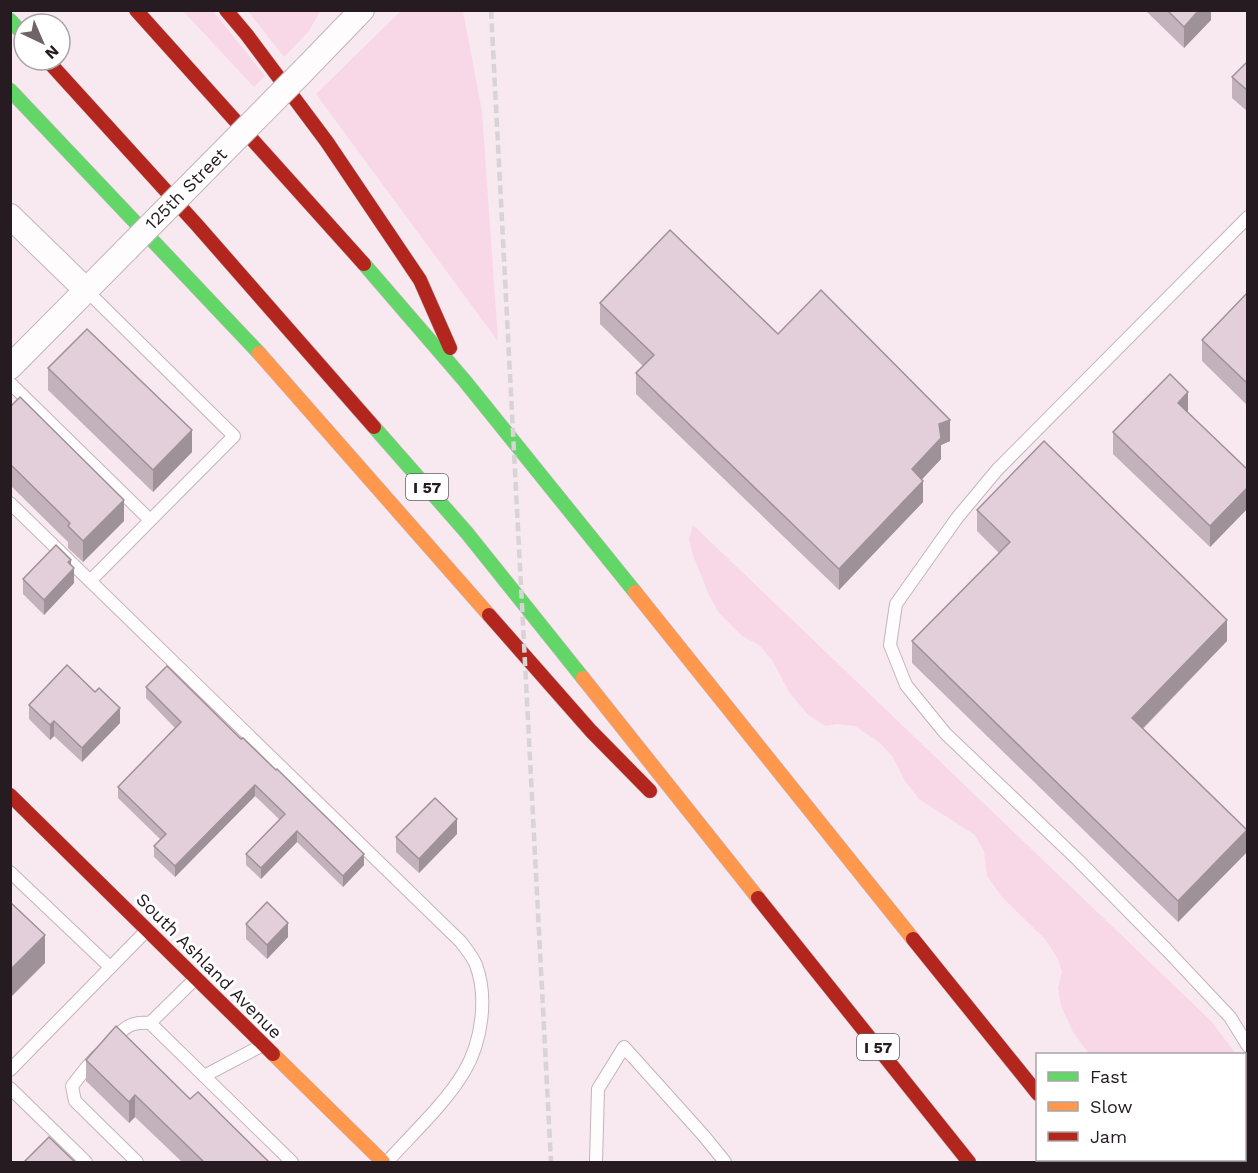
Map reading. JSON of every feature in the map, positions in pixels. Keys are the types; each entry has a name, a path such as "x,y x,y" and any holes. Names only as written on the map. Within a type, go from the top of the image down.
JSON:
{"main road":[{"path":"136,10 400,304 464,380 1036,1092"},
{"path":"226,10 327,142 420,280 464,380"},
{"name":"I 57","path":"58,72 197,225 467,533 969,1162"},
{"path":"10,90 279,375 591,731 656,798"},
{"name":"South Ashland Avenue","path":"13,802 147,930 382,1162"},
{"path":"681,823 786,932"}],"street":[{"name":"125th Street","path":"10,367 362,10"},
{"path":"10,216 86,290"}],"lane":[{"path":"1248,217 997,470 957,518 896,604 890,645 906,685 945,733 1078,860 1166,949 1230,1017 1248,1046"},
{"path":"86,290 234,436 90,581"},
{"path":"10,383 150,520"},
{"path":"10,503 461,942 475,964 482,990 482,1019 476,1045 465,1070 448,1094 387,1162"},
{"path":"10,872 110,968"},
{"path":"10,1070 147,930"},
{"path":"150,1023 195,978"},
{"path":"137,1162 75,1101 72,1086 124,1028 137,1022 150,1023 292,1162"},
{"path":"204,1076 263,1045"},
{"path":"596,1162 598,1089 624,1047 725,1162"},
{"path":"10,1088 86,1162"}],"shaded area":[{"path":"402,10 463,11 482,112 498,341 316,94"},
{"path":"183,11 213,11 265,76 254,87"},
{"path":"248,11 320,11 309,31 284,57"},
{"path":"693,525 1211,1021 1235,1053 1088,1053 1073,1032 1061,1006 1058,988 1062,972 1058,959 1045,939 1002,897 987,876 984,851 975,835 919,799 905,781 893,757 879,742 855,726 837,724 826,726 808,715 789,692 773,661 759,645 742,636 719,613 709,595 689,539"},
{"path":"1246,1067 1248,1070 1247,1162 1211,1161 1246,1161"}],"building":[{"path":"1167,10 1199,10 1184,27"},
{"path":"1248,61 1248,91 1232,77"},
{"path":"670,230 778,334 821,290 950,420 939,424 941,438 912,469 923,481 839,569 636,373 654,355 600,303"},
{"path":"1248,292 1248,384 1202,340"},
{"path":"87,329 192,430 153,470 48,368"},
{"path":"1170,374 1188,392 1178,403 1248,470 1248,487 1210,526 1113,432"},
{"path":"20,397 124,500 83,541 68,526 70,523 10,464 10,407"},
{"path":"1044,441 1227,620 1132,718 1247,830 1178,901 912,641 1010,542 977,510"},
{"path":"56,545 71,560 68,562 74,568 44,600 23,579"},
{"path":"67,665 95,692 99,688 120,708 82,748 54,721 50,725 29,705"},
{"path":"167,666 364,854 343,876 297,831 261,868 246,854 285,814 255,785 175,866 154,846 166,834 118,787 181,722 146,687"},
{"path":"435,798 457,819 419,859 396,837"},
{"path":"10,902 45,935 10,970"},
{"path":"267,902 288,923 267,945 246,924"},
{"path":"116,1026 190,1099 198,1092 269,1162 204,1162 135,1095 129,1102 86,1060"},
{"path":"49,1137 75,1162 24,1162"}],"railway":[{"path":"491,10 551,1162"}],"traffic: fast":[{"path":"10,90 259,353"},
{"path":"364,264 464,380 635,592"},
{"path":"374,427 467,533 583,678"}],"traffic: slow":[{"path":"259,353 489,615"},
{"path":"635,592 913,939"},
{"path":"583,678 758,898"},
{"path":"273,1054 383,1162"}],"traffic: jam":[{"path":"136,10 364,264"},
{"path":"226,10 327,142 420,280 450,348"},
{"path":"58,72 197,225 374,427"},
{"path":"489,615 591,731 650,791"},
{"path":"10,795 273,1054"},
{"path":"758,898 969,1162"},
{"path":"913,939 1036,1092"}]}
